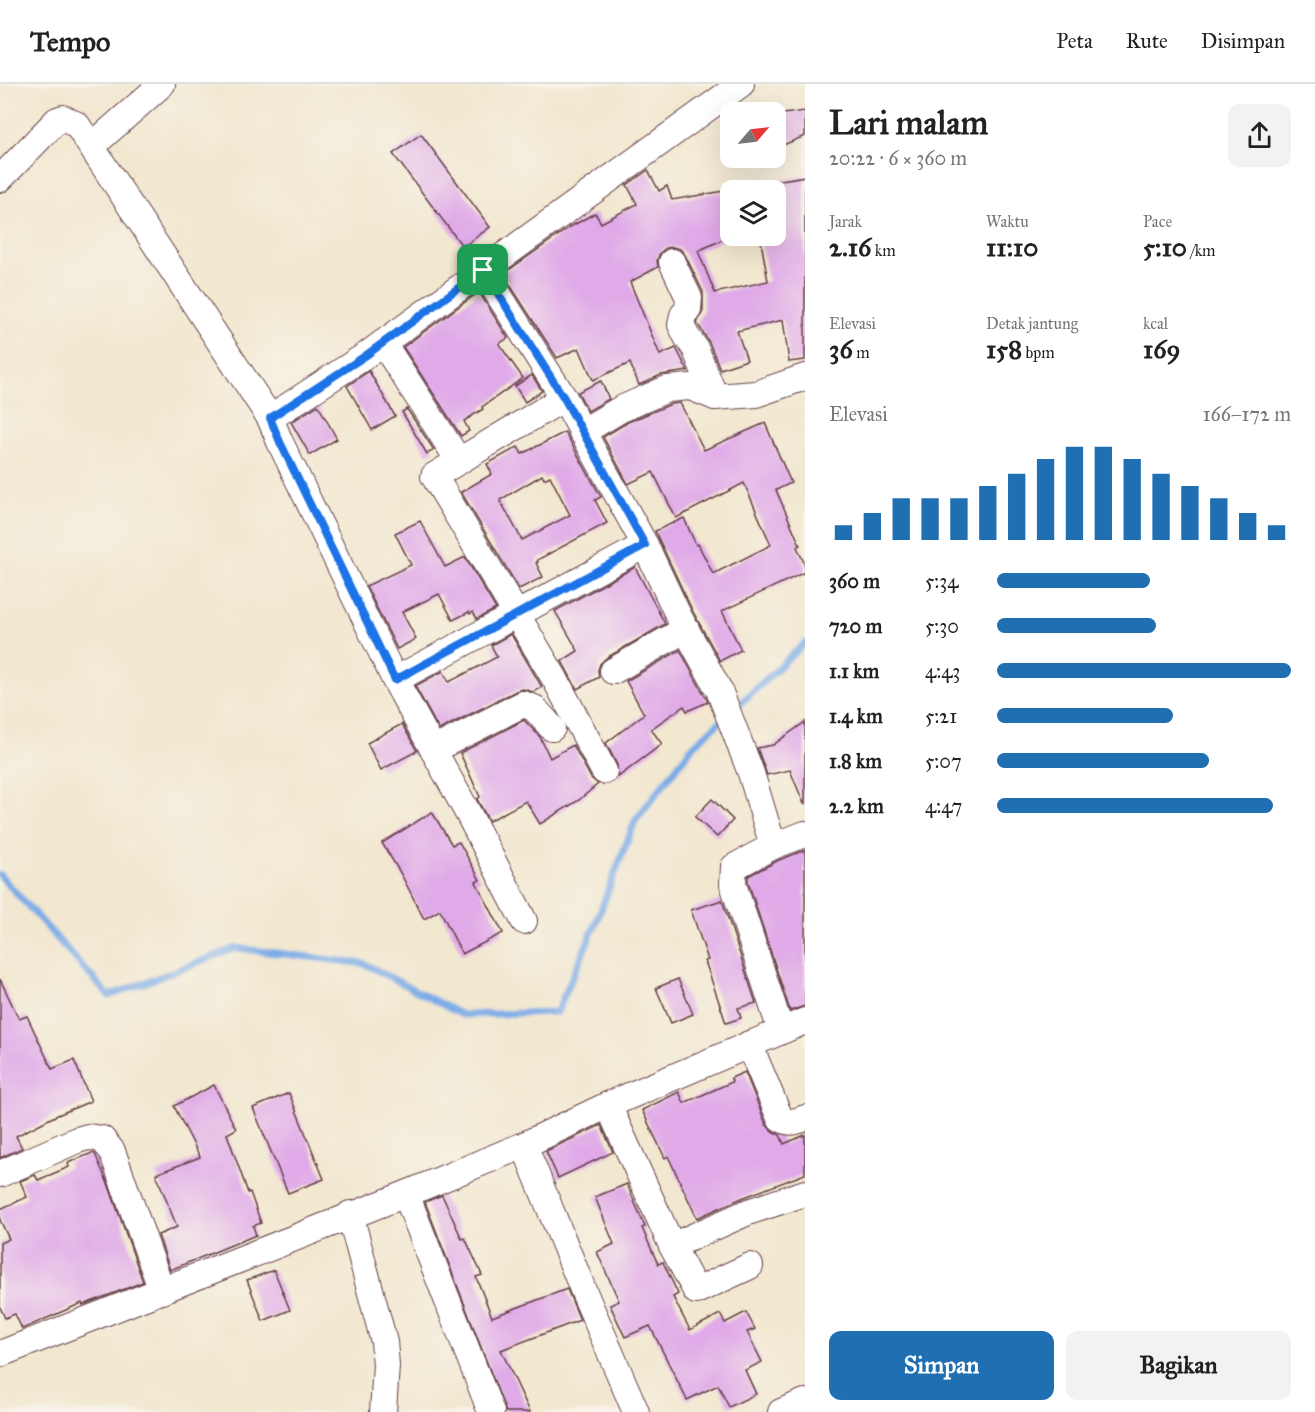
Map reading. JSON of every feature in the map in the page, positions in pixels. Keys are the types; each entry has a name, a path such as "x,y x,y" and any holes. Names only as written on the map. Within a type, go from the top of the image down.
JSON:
{"street":[{"path":"92,146 162,84"},
{"path":"270,418 383,343 741,84"},
{"path":"0,179 57,120 63,118 77,125 92,146 270,418 395,680 524,921"},
{"path":"672,262 689,298 688,310 681,325 695,348 715,397"},
{"path":"483,270 564,398 645,545 719,690 735,728 773,846"},
{"path":"383,343 459,461"},
{"path":"582,432 621,409 667,389 690,387 715,397 756,394 805,377"},
{"path":"564,398 434,476 555,679 604,771"},
{"path":"395,680 645,545"},
{"path":"613,671 686,629"},
{"path":"433,750 523,704 534,708 552,728"},
{"path":"781,1031 733,884 734,867 773,846 805,834"},
{"path":"1,1350 162,1291 350,1214 406,1194 524,1145 608,1105 805,1021"},
{"path":"749,1044 780,1118 794,1122 805,1118"},
{"path":"608,1105 672,1246 696,1292 750,1266"},
{"path":"0,1174 77,1140 88,1137 102,1139 112,1151 162,1291"},
{"path":"524,1145 636,1412"},
{"path":"672,1246 748,1212 805,1193"},
{"path":"406,1194 490,1412"},
{"path":"350,1214 384,1342 386,1365 383,1412"},
{"path":"781,1412 805,1402"}],"building":[{"path":"805,111 805,136 786,144 786,114"},
{"path":"421,134 490,227 463,247 393,154"},
{"path":"648,170 659,191 667,186 672,200 720,192 720,241 698,251 715,293 768,281 762,246 786,246 786,180 782,180 805,176 805,360 789,362 783,320 737,331 747,360 720,369 709,342 697,323 703,311 703,292 685,255 680,249 673,247 666,248 660,253 657,260 658,267 630,282 660,355 676,348 688,371 661,375 639,385 630,363 593,380 579,348 557,358 503,274 570,227 595,213 601,223 637,204 627,185"},
{"path":"479,292 508,338 499,344 523,378 464,421 469,431 461,436 403,347"},
{"path":"369,371 395,416 372,430 347,386"},
{"path":"532,375 542,391 525,402 515,386"},
{"path":"601,381 609,399 588,411 578,392"},
{"path":"680,403 704,450 765,423 791,483 776,490 800,545 797,547 805,565 805,572 722,611 741,650 720,661 692,610 655,531 684,518 713,574 771,545 744,483 676,518 653,472 628,484 603,437 628,422 671,404"},
{"path":"318,405 337,439 310,455 291,422"},
{"path":"407,409 434,450 427,454 402,412"},
{"path":"565,432 601,497 595,500 607,523 537,560 536,563 543,577 519,589 461,492 492,474 487,464 518,447 522,454","holes":["542,475 544,479 550,476 570,515 522,540 500,500"]},
{"path":"420,521 445,567 465,557 496,609 477,619 473,612 470,614 469,612 453,620 439,594 402,612 416,639 397,649 366,586 411,565 395,533"},
{"path":"635,567 665,624 606,658 600,664 599,677 577,689 562,661 578,651 555,611"},
{"path":"511,634 542,687 533,692 523,689 516,691 439,730 415,686 443,671 449,682 497,657 491,645"},
{"path":"680,650 708,702 687,711 684,706 651,729 662,744 618,777 617,765 606,743 644,714 626,681"},
{"path":"524,720 540,737 550,758 573,745 591,778 598,784 579,800 540,824 526,801 489,821 477,799 480,797 460,753"},
{"path":"805,722 804,804 790,770 767,775 757,748 773,745"},
{"path":"402,724 417,751 381,770 367,743"},
{"path":"712,799 733,820 717,837 695,817"},
{"path":"432,812 452,845 459,842 480,880 476,882 503,933 462,954 440,910 424,919 382,843"},
{"path":"805,850 805,1006 790,1011 748,876"},
{"path":"722,900 756,1003 738,1008 741,1018 726,1023 691,910"},
{"path":"0,979 19,1019 27,1016 52,1069 74,1060 91,1101 16,1136 22,1148 0,1158"},
{"path":"678,979 693,1014 671,1023 656,988"},
{"path":"745,1072 766,1124 780,1135 784,1144 805,1135 805,1174 697,1218 668,1156 665,1158 642,1110 679,1092 684,1103 732,1082 731,1078"},
{"path":"214,1085 236,1129 227,1134 261,1223 253,1226 256,1235 170,1270 158,1235 177,1227 156,1174 200,1157 174,1106"},
{"path":"289,1093 324,1179 288,1193 253,1108"},
{"path":"601,1125 613,1152 558,1178 546,1151"},
{"path":"92,1153 95,1154 109,1186 143,1282 83,1305 82,1303 22,1329 15,1314 5,1318 0,1307 0,1243 9,1239 0,1220 0,1209 27,1197 20,1181 35,1175 38,1180 69,1167 68,1163"},
{"path":"627,1184 645,1227 642,1228 658,1264 663,1262 678,1294 673,1297 690,1330 720,1314 725,1323 746,1312 755,1329 747,1332 762,1362 745,1370 756,1394 729,1407 718,1385 687,1400 650,1326 625,1337 610,1305 619,1301 597,1252 614,1244 595,1197"},
{"path":"442,1195 482,1275 476,1277 492,1317 567,1289 580,1320 501,1350 530,1412 506,1412 425,1202"},
{"path":"274,1270 290,1310 263,1321 247,1280"}],"waterway":[{"path":"732,711 805,643"},
{"path":"0,875 109,996 236,948 365,964 462,1015 557,1012 595,925 635,821 693,746 724,718"}],"route":[{"path":"483,270 564,398 645,545 395,680 270,418 365,356 483,270"}]}
